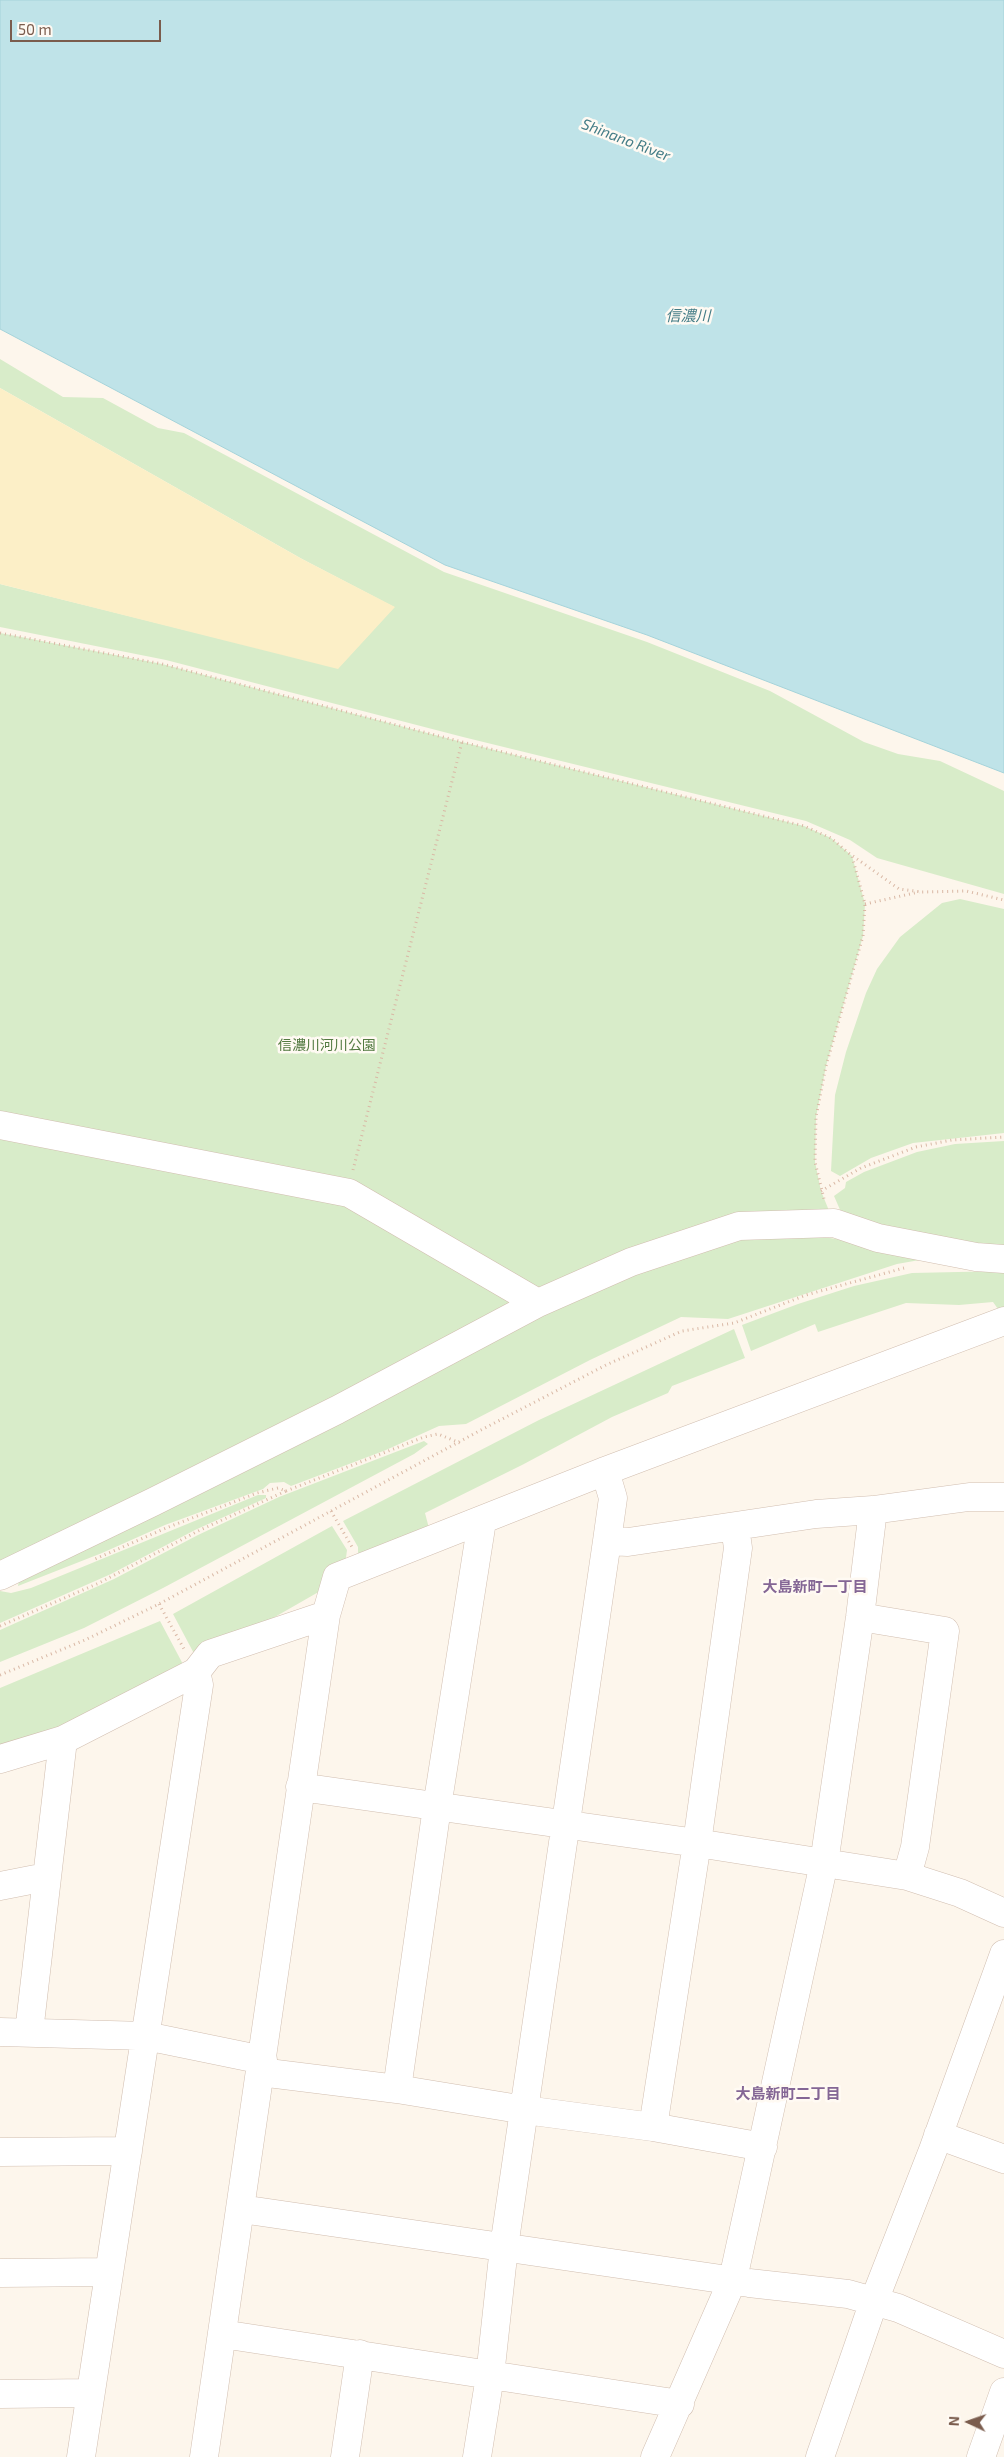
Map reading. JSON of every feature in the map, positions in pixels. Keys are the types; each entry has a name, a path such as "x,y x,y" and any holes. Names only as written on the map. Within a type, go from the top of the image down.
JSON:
{"street":[{"path":"0,1125 349,1194 538,1303"},
{"path":"0,1576 337,1410 538,1303 631,1262 740,1226 834,1223 878,1238 976,1257 1004,1259"},
{"path":"204,2457 300,1787 326,1615 337,1576 482,1521 605,1471 1004,1321"},
{"path":"477,2457 490,2376 504,2247 567,1826 613,1498 605,1471"},
{"path":"607,1542 628,1542 816,1514 873,1510 956,1499 1004,1497"},
{"path":"655,2457 680,2404 733,2279 824,1863 860,1617 873,1510"},
{"path":"397,2089 437,1807 482,1521"},
{"path":"653,2127 697,1844 738,1548 735,1527"},
{"path":"0,1759 63,1740 196,1672 210,1654 326,1615"},
{"path":"860,1617 945,1631 915,1847 907,1876"},
{"path":"81,2457 199,1685 196,1672"},
{"path":"29,2032 63,1740"},
{"path":"300,1787 907,1876 960,1893 1004,1913"},
{"path":"0,1886 46,1877"},
{"path":"820,2457 874,2301 938,2135 1004,1954"},
{"path":"0,2032 146,2036 261,2066 525,2110 653,2127 763,2147"},
{"path":"938,2135 1004,2160"},
{"path":"0,2152 128,2151"},
{"path":"241,2209 848,2294 898,2308 1004,2354"},
{"path":"0,2273 109,2272"},
{"path":"222,2334 680,2404"},
{"path":"345,2457 360,2354"},
{"path":"981,2457 1004,2392"},
{"path":"0,2394 90,2393"}],"path":[{"path":"0,633 162,664 462,742 804,826 831,838 852,856 898,889 922,892 966,891 1004,900"},
{"path":"349,1194 352,1172 462,742"},
{"path":"834,1223 821,1191 815,1162 816,1116 826,1066 863,936 865,904 852,856"},
{"path":"865,904 922,892"},
{"path":"821,1191 861,1168 916,1146 952,1140 1004,1137"},
{"path":"0,1675 85,1640 160,1604 331,1511 606,1366 682,1331 734,1323 806,1296 906,1267"},
{"path":"0,1626 100,1583 200,1530 286,1491 424,1437 438,1434 460,1443"},
{"path":"91,1560 166,1528 257,1493 278,1488 286,1491"},
{"path":"331,1511 352,1547 352,1570"},
{"path":"160,1604 196,1672"}],"green space":[{"path":"0,359 63,397 103,398 158,428 184,433 444,572 647,642 770,691 864,742 898,754 940,761 1004,791 1004,894 877,858 850,840 806,821 463,737 166,660 0,627 0,584 338,668 394,607 302,559 0,388"},
{"name":"信濃川河川公園","path":"0,633 162,664 462,742 804,826 831,838 852,856 865,904 863,936 826,1066 816,1117 815,1162 821,1191 834,1223 739,1226 631,1262 0,1576"},
{"path":"960,899 1004,909 1004,1133 913,1143 871,1158 840,1176 831,1171 835,1095 846,1052 866,993 877,969 900,937 942,903"},
{"path":"1004,1141 1004,1252 893,1234 841,1212 834,1196 845,1188 846,1182 864,1172 917,1152 955,1144"},
{"path":"806,1234 896,1249 931,1258 897,1264 728,1319 681,1317 590,1360 466,1424 439,1426 386,1450 291,1486 284,1482 270,1483 263,1489 165,1525 102,1553 18,1586 19,1580 607,1283 740,1239"},
{"path":"1004,1271 1004,1308 998,1309 993,1302 959,1305 906,1303 818,1332 815,1324 751,1351 742,1325 854,1286 912,1273"},
{"path":"734,1329 745,1358 672,1386 668,1393 612,1417 522,1465 425,1513 430,1532 358,1563 358,1547 343,1521 539,1420"},
{"path":"424,1441 428,1444 414,1454 163,1588 84,1628 0,1662 0,1630 114,1579 198,1535 279,1497"},
{"path":"258,1495 266,1495 266,1498 195,1530 111,1574 0,1623 0,1591 11,1593 31,1588"},
{"path":"332,1526 347,1550 345,1565 322,1590 198,1661 173,1614"},
{"path":"160,1621 185,1668 59,1730 0,1747 0,1688"}],"sand":[{"path":"0,388 302,559 395,607 338,669 0,584"}],"water":[{"name":"信濃川","path":"0,0 1004,0 1004,773 647,635 445,565 0,329"}],"district":[{"name":"大島新町一丁目","path":"815,1587"},
{"name":"大島新町二丁目","path":"788,2094"}],"water label":[{"name":"Shinano River","path":"626,140"}]}
